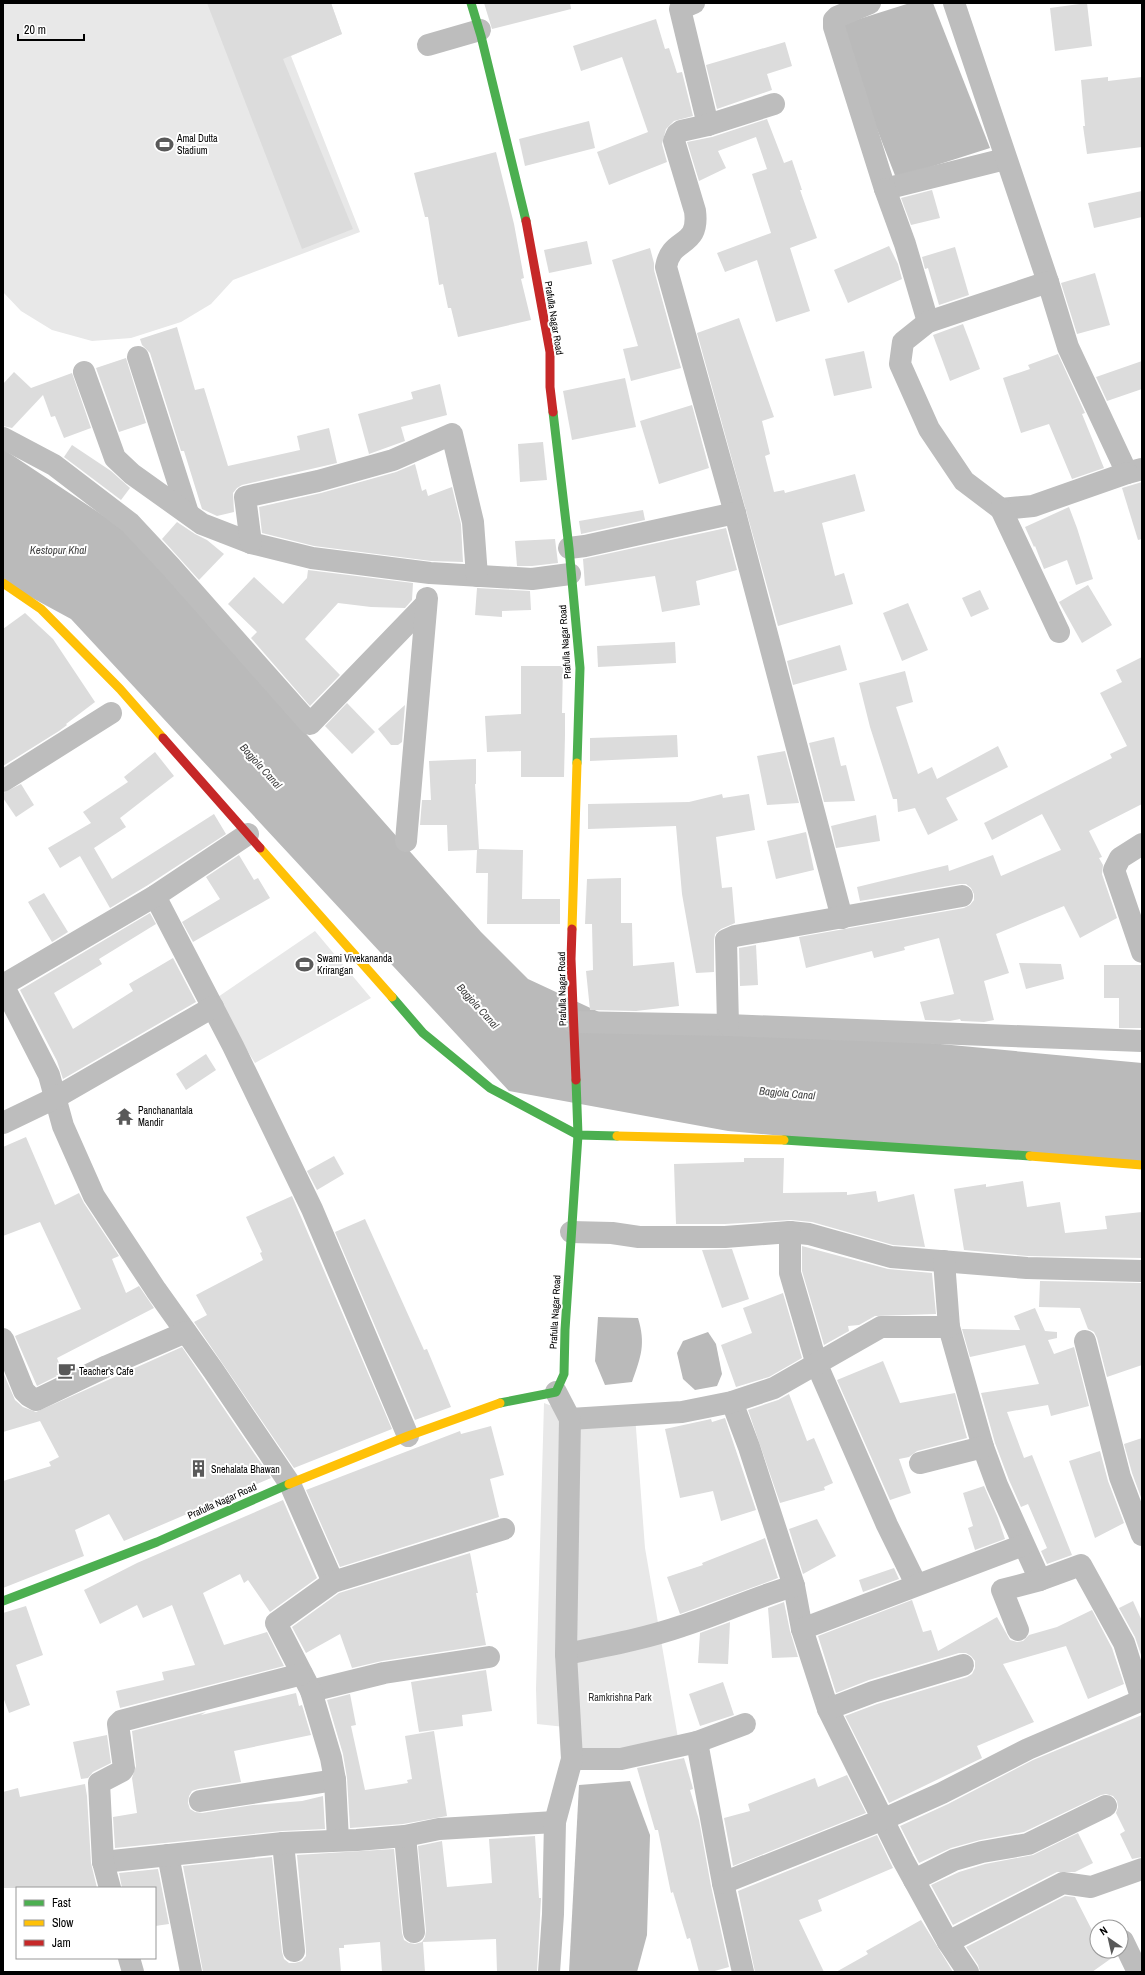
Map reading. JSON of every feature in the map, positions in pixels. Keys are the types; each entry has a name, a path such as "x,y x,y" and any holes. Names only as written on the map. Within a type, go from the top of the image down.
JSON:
{"street":[{"name":"Prafulla Nagar Road","path":"3,1601 157,1542 290,1484 408,1436 497,1404 556,1392 564,1374 571,1232 578,1135 571,959 580,668 570,574 569,548 550,387 548,345 528,229 480,30 471,3"},
{"path":"870,3 837,17 834,20 834,27 885,189 905,244 928,322"},
{"path":"954,3 1005,159 1048,282 1068,347 1135,471 1033,506 1001,509"},
{"path":"679,5 708,125"},
{"path":"428,45 480,30"},
{"path":"774,104 708,125 681,131 676,134 674,141 697,222 695,233 668,256 666,267 735,513 842,918"},
{"path":"885,189 1005,159"},
{"path":"1048,282 928,322 903,342 900,364 928,429 964,481 1001,509 1059,632"},
{"path":"138,357 188,513"},
{"path":"84,372 115,458 132,474 202,524 252,543 312,558 430,573 477,576 532,579 570,574"},
{"path":"252,543 245,497 318,481 393,460 452,434 473,522 477,576"},
{"path":"4,442 54,465 130,524 171,567 310,724 426,604"},
{"path":"569,548 586,546 735,513"},
{"path":"406,841 426,604 430,573"},
{"path":"3,583 41,609 120,689 423,1033 490,1088 578,1135 800,1140 1045,1156 1142,1165"},
{"path":"3,780 111,714"},
{"path":"248,834 155,896 3,985 49,1075 63,1126 94,1196 156,1290 290,1484 333,1582"},
{"path":"1142,844 1120,858 1114,870 1142,952"},
{"path":"155,896 213,1007 312,1209 408,1436"},
{"path":"728,1025 726,940 735,936 962,896"},
{"path":"3,1123 55,1098 213,1007"},
{"path":"574,1022 728,1025 1142,1041"},
{"path":"571,1232 639,1237 725,1237 790,1232 809,1234 890,1257 1027,1268 1142,1271"},
{"path":"790,1232 790,1273 817,1365 887,1525 916,1584"},
{"path":"944,1261 949,1327 983,1447 1023,1545 1040,1580"},
{"path":"570,1419 682,1412 732,1402 774,1388 881,1328 949,1327"},
{"path":"3,1339 24,1391 36,1400 107,1366 186,1332"},
{"path":"1085,1341 1120,1477 1142,1535"},
{"path":"549,1972 554,1914 555,1822 572,1759 566,1654 570,1419 556,1392"},
{"path":"732,1402 794,1586 802,1629 828,1708 914,1880 948,1942 968,1972"},
{"path":"920,1463 983,1447"},
{"path":"338,1840 335,1780 331,1758 307,1683 276,1623 333,1582 504,1530"},
{"path":"802,1629 872,1604 916,1584 1023,1545"},
{"path":"723,1882 884,1819 942,1793 1028,1749 1142,1700 1124,1643 1081,1565 1040,1580 1002,1590 1018,1630"},
{"path":"566,1654 648,1636 682,1626 765,1594 794,1586"},
{"path":"110,1887 103,1862 99,1783 122,1771 124,1768 117,1727 121,1721 307,1683 489,1657"},
{"path":"828,1708 873,1692 964,1665"},
{"path":"572,1759 621,1759 697,1742 745,1724"},
{"path":"697,1742 738,1971"},
{"path":"200,1801 335,1780"},
{"path":"914,1880 954,1860 982,1852 1028,1844 1106,1806"},
{"path":"103,1862 282,1843 405,1836 439,1829 555,1822"},
{"path":"405,1836 414,1932"},
{"path":"282,1843 294,1951"},
{"path":"168,1855 190,1972"},
{"path":"948,1942 1063,1883 1091,1887 1142,1868"},
{"path":"1129,1953 1138,1972"},
{"path":"129,1959 133,1972"}],"green space":[{"name":"Amal Dutta Stadium","path":"3,3 331,3 342,34 291,56 360,232 233,280 211,304 181,322 131,338 92,341 52,330 21,311 3,292"},
{"name":"Swami Vivekananda Krirangan","path":"315,931 371,998 255,1063 215,999"},
{"name":"Ramkrishna Park","path":"544,1403 560,1409 577,1427 635,1415 645,1548 678,1738 572,1759 565,1727 537,1724 536,1689"}],"water":[{"path":"910,3 933,3 990,148 896,178 837,26"},
{"name":"Kestopur Khal","path":"3,449 128,532 481,932 528,979 599,1012 1142,1063 1142,1169 728,1131 509,1091 71,619 3,582"},
{"path":"598,1317 638,1318 642,1335 642,1343 640,1358 632,1382 605,1385 595,1361"},
{"path":"708,1332 716,1344 722,1374 717,1386 695,1390 683,1379 677,1353 683,1341"},
{"path":"630,1781 650,1835 647,1935 637,1972 569,1972 579,1785"}],"building":[{"path":"207,3 331,3 342,34 283,59 353,229 302,249"},
{"path":"484,3 570,3 571,9 492,29"},
{"path":"1087,3 1092,46 1055,51 1050,8"},
{"path":"656,19 665,49 669,48 677,73 682,72 693,116 674,121 666,129 662,144 667,162 609,185 597,152 648,132 622,57 581,71 573,46"},
{"path":"785,42 792,66 767,74 772,90 717,109 706,65"},
{"path":"1108,77 1108,81 1142,77 1142,147 1087,154 1083,126 1085,126 1081,80"},
{"path":"767,119 784,163 792,160 802,190 800,190 817,238 790,248 810,311 776,322 757,260 725,272 717,253 771,233 752,174 767,169 756,137 718,151 726,168 699,181 687,142 712,137"},
{"path":"589,121 595,148 525,166 519,139"},
{"path":"496,152 514,224 524,278 521,279 531,320 458,337 451,308 448,308 443,284 439,285 428,217 425,217 414,173"},
{"path":"932,190 940,218 911,225 901,198"},
{"path":"1142,191 1142,217 1094,228 1088,203"},
{"path":"587,241 592,264 549,273 544,250"},
{"path":"889,246 898,264 902,279 848,303 834,270"},
{"path":"955,247 969,295 939,305 928,268 925,269 922,257"},
{"path":"650,248 654,263 654,270 681,368 631,381 623,349 638,346 612,260"},
{"path":"1095,273 1110,325 1077,334 1061,283"},
{"path":"739,318 774,417 762,421 770,454 765,456 774,492 784,490 785,493 855,474 865,511 822,523 835,576 844,573 853,604 778,626 697,333"},
{"path":"963,324 980,369 950,381 933,335"},
{"path":"177,327 195,390 204,388 228,466 300,450 297,436 329,428 337,463 242,485 233,493 234,512 217,516 202,509 184,451 181,451 150,353 142,345 140,339"},
{"path":"864,351 872,388 834,396 825,359"},
{"path":"1058,354 1085,413 1082,414 1104,468 1072,479 1049,424 1021,433 1003,378 1030,369 1028,365"},
{"path":"126,358 146,423 119,432 96,368"},
{"path":"1142,361 1142,389 1107,401 1096,377"},
{"path":"14,372 31,388 72,373 91,428 64,438 55,416 51,417 43,395 12,428 3,426 3,384"},
{"path":"625,378 636,427 572,440 563,391"},
{"path":"440,384 447,415 401,427 405,441 369,454 358,414 413,399 411,392"},
{"path":"692,405 709,468 659,484 640,421"},
{"path":"543,442 547,480 520,482 518,444"},
{"path":"72,445 111,471 130,488 121,500 64,457"},
{"path":"415,464 422,491 426,489 428,496 452,487 461,524 463,562 431,561 314,546 262,533 259,507 321,493 396,472"},
{"path":"1142,482 1142,539 1138,540 1122,488"},
{"path":"1069,507 1093,579 1076,585 1067,560 1044,569 1035,546 1034,547 1025,527"},
{"path":"643,510 645,520 581,534 579,521"},
{"path":"177,522 207,540 224,554 199,580 162,539"},
{"path":"726,528 737,570 696,581 700,605 662,612 655,576 585,586 583,559"},
{"path":"555,539 558,563 517,566 515,541"},
{"path":"308,570 413,583 412,600 405,608 371,607 338,603 305,639 340,675 310,706 251,638 257,632 228,604 254,577 283,604 307,578"},
{"path":"1088,585 1112,625 1082,643 1059,602"},
{"path":"477,588 530,591 531,610 502,611 502,617 475,615"},
{"path":"980,590 989,609 971,617 962,598"},
{"path":"908,603 928,650 902,661 883,613"},
{"path":"25,613 53,639 95,702 59,731 3,766 3,629"},
{"path":"675,642 676,663 598,667 597,646"},
{"path":"840,645 847,670 793,685 787,661"},
{"path":"1142,657 1142,804 1089,831 1102,857 1099,858 1103,865 1102,874 1117,918 1080,938 1064,906 996,934 1009,973 984,981 994,1020 984,1022 961,1021 960,1019 950,1021 925,1020 920,1002 954,994 939,938 904,947 905,950 874,958 872,951 806,968 799,937 964,908 970,905 974,900 974,894 971,888 966,884 860,901 857,887 948,865 949,871 993,855 1001,876 1061,850 1042,814 992,840 984,823 1112,758 1110,754 1127,746 1100,693 1122,682 1116,670"},
{"path":"521,666 563,666 562,713 565,713 564,777 521,777 521,751 487,752 485,716 521,714"},
{"path":"905,671 913,702 896,707 918,774 932,767 937,779 998,746 1008,767 946,798 958,820 928,835 915,808 898,812 897,799 893,799 870,727 859,683"},
{"path":"347,703 375,732 352,754 325,726"},
{"path":"405,705 402,742 398,745 391,745 378,729"},
{"path":"677,735 678,757 590,761 590,738"},
{"path":"834,737 841,766 846,765 855,801 824,802 809,743"},
{"path":"785,751 799,803 767,805 757,756"},
{"path":"155,752 174,776 120,818 126,827 94,848 112,879 214,814 226,834 110,908 80,856 60,868 48,848 91,823 83,812 128,782 124,777"},
{"path":"476,759 475,784 479,849 523,850 522,899 560,899 560,924 487,924 488,873 476,873 477,850 448,851 447,825 420,825 422,800 431,800 429,761"},
{"path":"21,784 34,805 16,817 3,798 3,793"},
{"path":"722,794 723,798 749,794 755,830 716,837 722,888 732,887 735,923 721,929 715,934 714,972 696,973 682,894 676,826 588,829 588,804 689,802"},
{"path":"876,815 880,841 836,848 831,826"},
{"path":"806,832 814,870 776,879 767,841"},
{"path":"239,855 254,880 258,878 270,898 193,942 182,922 220,899 206,877"},
{"path":"621,878 621,923 632,923 633,966 674,962 679,1006 636,1011 590,1010 586,971 593,970 592,924 585,924 587,879"},
{"path":"44,893 68,932 52,942 28,902"},
{"path":"150,913 156,924 99,959 102,964 54,993 73,1029 133,991 129,984 173,958 196,1002 63,1079 57,1061 20,990"},
{"path":"756,945 758,985 740,986 739,948"},
{"path":"1019,963 1061,964 1064,979 1026,989"},
{"path":"1104,965 1142,965 1142,1028 1119,1028 1119,998 1104,998"},
{"path":"206,1054 216,1070 186,1090 176,1074"},
{"path":"26,1137 55,1205 79,1193 119,1256 112,1259 126,1293 139,1286 154,1308 57,1358 63,1373 37,1386 15,1336 81,1309 40,1222 3,1236 3,1147"},
{"path":"334,1156 344,1174 317,1190 307,1171"},
{"path":"744,1158 784,1158 783,1193 847,1192 847,1195 876,1191 878,1202 914,1194 925,1247 893,1245 812,1222 791,1220 725,1224 676,1224 674,1164 744,1162"},
{"path":"1023,1181 1027,1207 1060,1202 1065,1233 1107,1229 1105,1216 1142,1212 1142,1258 1028,1256 964,1250 954,1189 986,1184 986,1187"},
{"path":"292,1196 392,1429 294,1468 194,1322 207,1315 196,1295 263,1260 260,1253 262,1252 246,1217"},
{"path":"365,1219 424,1350 427,1349 451,1407 415,1420 335,1232"},
{"path":"802,1246 888,1269 932,1273 936,1314 875,1316 859,1325 848,1326 849,1331 824,1345 802,1271"},
{"path":"732,1249 749,1299 722,1308 702,1250"},
{"path":"1040,1281 1142,1283 1142,1365 1107,1377 1097,1338 1094,1332 1088,1329 1080,1308 1039,1307"},
{"path":"783,1293 802,1358 769,1377 736,1387 721,1345 752,1333 743,1308"},
{"path":"1035,1308 1045,1331 1057,1332 1057,1338 1048,1340 1054,1354 1074,1347 1089,1406 1051,1416 1048,1405 1007,1412 1024,1458 1032,1455 1072,1555 1047,1564 1041,1551 1047,1548 1028,1504 1021,1507 1009,1480 995,1443 981,1393 1039,1384 1025,1345 970,1357 962,1329 1020,1330 1014,1316"},
{"path":"182,1347 271,1478 124,1541 109,1514 75,1530 84,1556 3,1588 3,1481 51,1466 49,1462 59,1457 40,1421 3,1432 3,1372 15,1400 23,1407 36,1412"},
{"path":"883,1361 900,1403 955,1393 967,1438 917,1451 909,1457 899,1459 911,1493 890,1500 837,1380"},
{"path":"789,1394 807,1441 814,1438 833,1483 824,1487 825,1490 780,1503 748,1410 778,1400"},
{"path":"725,1418 756,1510 721,1521 713,1491 680,1498 665,1429 711,1419 712,1422"},
{"path":"491,1426 504,1475 490,1479 499,1517 340,1567 306,1490 460,1431 461,1434"},
{"path":"1142,1438 1142,1500 1132,1473 1124,1444"},
{"path":"1100,1451 1108,1481 1124,1523 1095,1538 1069,1461"},
{"path":"984,1486 998,1518 1005,1539 975,1550 968,1528 973,1526 963,1493"},
{"path":"283,1500 317,1578 270,1612 248,1580 244,1583 240,1574 203,1593 224,1645 267,1632 284,1666 120,1708 116,1691 164,1680 162,1672 195,1665 172,1605 143,1618 137,1605 100,1624 84,1590 137,1563"},
{"path":"817,1519 836,1556 803,1574 789,1529"},
{"path":"765,1538 778,1578 680,1614 667,1577 703,1565 702,1563"},
{"path":"470,1553 486,1645 382,1661 352,1668 340,1634 306,1653 292,1627 339,1593"},
{"path":"894,1568 899,1579 863,1592 859,1580"},
{"path":"912,1600 923,1632 931,1630 938,1651 997,1617 1010,1640 1017,1642 1023,1641 1029,1635 1057,1627 1092,1610 1112,1648 1124,1684 1088,1699 1066,1646 1003,1664 1034,1722 977,1746 982,1758 889,1803 845,1716 877,1704 967,1677 972,1674 975,1668 975,1661 966,1653 959,1653 869,1680 836,1693 818,1636"},
{"path":"1133,1601 1142,1621 1142,1658 1135,1637 1119,1608"},
{"path":"784,1602 790,1631 798,1657 772,1658 768,1608"},
{"path":"26,1606 43,1655 16,1665 30,1705 9,1713 3,1697 3,1613"},
{"path":"730,1622 728,1664 698,1663 700,1633"},
{"path":"486,1670 492,1711 462,1715 463,1726 419,1732 411,1682"},
{"path":"723,1682 734,1715 700,1726 689,1694"},
{"path":"296,1693 299,1706 302,1705 311,1735 234,1751 241,1782 192,1791 189,1796 188,1803 190,1809 195,1812 202,1813 253,1805 302,1801 323,1796 325,1829 282,1831 115,1848 113,1817 137,1813 132,1778 136,1766 132,1731 206,1712 201,1715"},
{"path":"350,1694 356,1725 351,1726 365,1790 408,1783 407,1780 412,1779 405,1736 434,1731 447,1816 403,1824 350,1828 347,1778 343,1754 327,1700"},
{"path":"1142,1715 1142,1857 1132,1859 1120,1834 1125,1831 1116,1813 1118,1807 1117,1801 1113,1796 1106,1794 1024,1832 980,1840 951,1848 919,1863 900,1826 948,1804 1033,1760"},
{"path":"107,1735 111,1763 93,1772 88,1778 81,1779 73,1742"},
{"path":"684,1758 693,1789 690,1790 699,1820 711,1886 729,1967 711,1972 699,1972 690,1938 687,1939 673,1892 671,1893 658,1830 655,1830 637,1768"},
{"path":"847,1775 866,1813 733,1866 724,1818 750,1811 748,1804 815,1778 818,1787"},
{"path":"85,1784 91,1863 97,1887 3,1888 3,1792 18,1788 20,1797"},
{"path":"1078,1833 1093,1863 1075,1872 1057,1872 953,1925 931,1885 959,1872 985,1864 1033,1855"},
{"path":"877,1835 893,1868 818,1900 822,1911 799,1920 824,1972 755,1972 738,1891"},
{"path":"535,1836 539,1898 541,1898 537,1972 497,1972 496,1939 423,1942 425,1972 382,1972 380,1942 344,1945 344,1948 339,1948 341,1972 203,1972 183,1866 272,1857 282,1952 284,1959 289,1963 295,1963 302,1961 306,1956 297,1855 394,1849 402,1933 404,1940 415,1944 422,1942 426,1931 418,1846 442,1841 447,1887 492,1883 489,1839"},
{"path":"158,1869 169,1924 156,1926 156,1887 122,1887 119,1873"},
{"path":"1065,1896 1075,1897 1089,1924 1089,1959 1110,1959 1092,1972 980,1972 978,1965 966,1947"},
{"path":"921,1920 953,1972 836,1972 868,1954 866,1951"}],"traffic: fast":[{"path":"471,3 481,36 526,221"},
{"path":"553,412 569,548 580,668 577,763"},
{"path":"392,997 423,1033 490,1088 578,1135 617,1136"},
{"path":"500,1403 556,1392 564,1374 565,1330 578,1135 576,1080"},
{"path":"784,1140 1030,1156"},
{"path":"3,1601 157,1542 289,1484"}],"traffic: slow":[{"path":"3,583 41,609 120,689 163,738"},
{"path":"572,929 577,763"},
{"path":"260,848 392,997"},
{"path":"617,1136 784,1140"},
{"path":"1030,1156 1142,1165"},
{"path":"289,1484 408,1436 500,1403"}],"traffic: jam":[{"path":"526,221 550,352 550,387 553,412"},
{"path":"163,738 260,848"},
{"path":"572,929 571,959 576,1080"}],"place":[{"name":"Amal Dutta Stadium","path":"164,144"},
{"name":"Swami Vivekananda Krirangan","path":"304,964"},
{"name":"Panchanantala Mandir","path":"125,1116"},
{"name":"Teacher's Cafe","path":"66,1371"},
{"name":"Snehalata Bhawan","path":"198,1469"}],"water label":[{"name":"Bagjola Canal","path":"261,766"},
{"name":"Bagjola Canal","path":"478,1006"},
{"name":"Bagjola Canal","path":"787,1093"}]}
